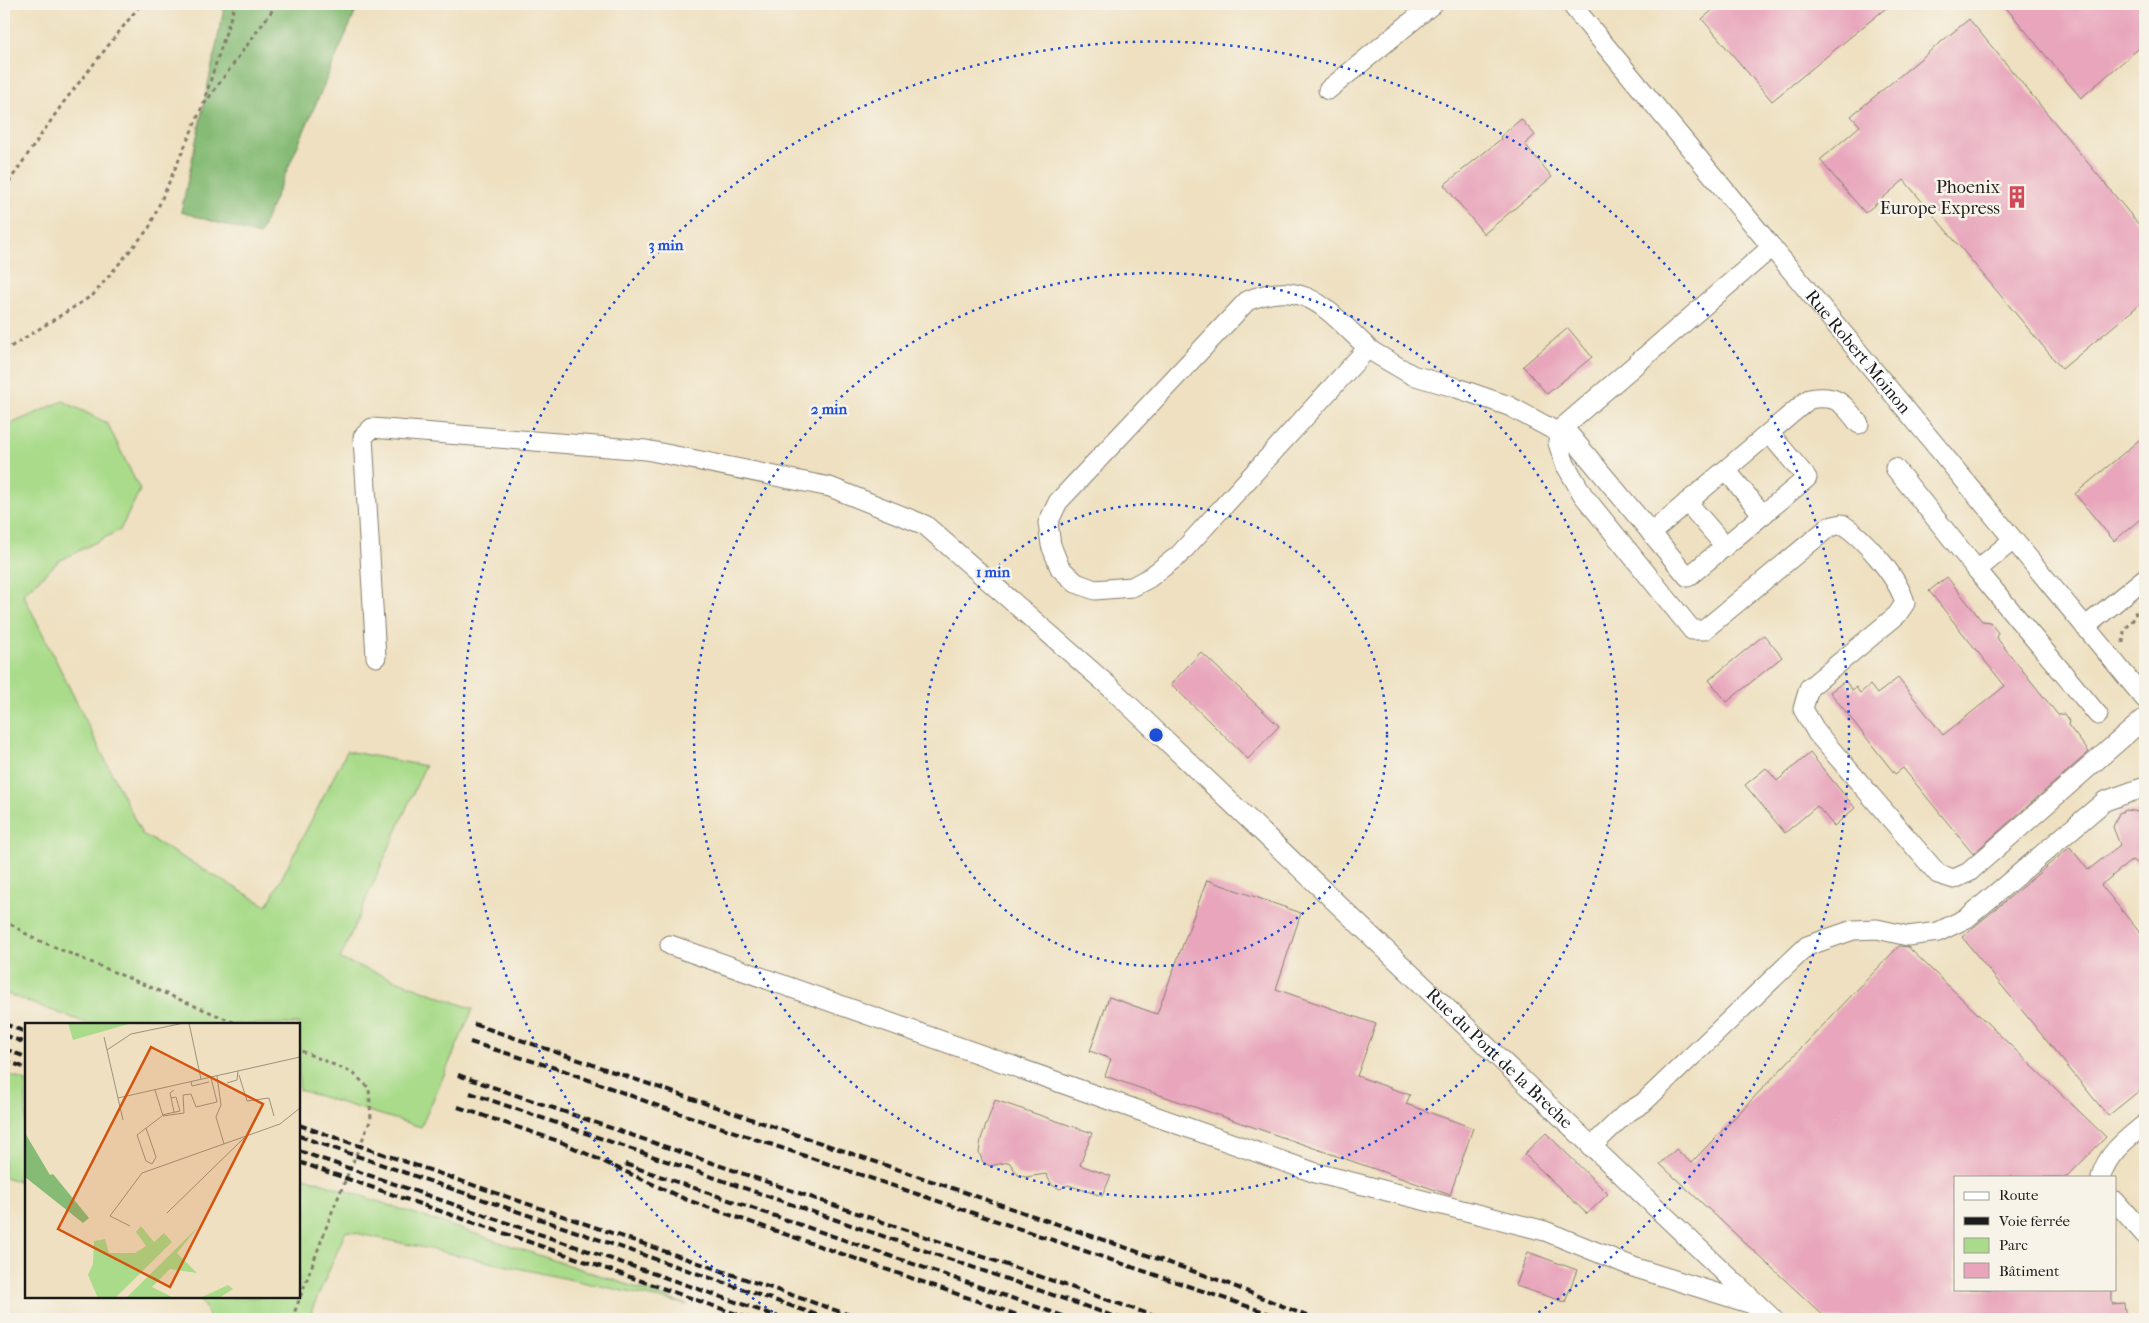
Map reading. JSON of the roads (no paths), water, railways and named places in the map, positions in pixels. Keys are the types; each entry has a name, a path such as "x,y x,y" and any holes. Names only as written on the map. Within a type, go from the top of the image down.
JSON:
{"street":[{"path":"1328,90 1433,4"},
{"name":"Rue Robert Moinon","path":"1571,4 2145,699"},
{"path":"1772,248 1562,431 1558,443 1565,464 1583,495 1692,630 1704,630 1829,527 1842,524 1857,534 1902,590 1905,602 1897,615 1809,688 1804,709 1817,733 1938,874 1954,879 1968,872 2145,718"},
{"path":"1368,348 1179,556 1149,578 1132,587 1095,590 1076,583 1060,568 1052,544 1048,523 1058,502 1247,301 1264,294 1285,292 1304,295 1325,309 1368,348 1412,376 1457,388 1509,406 1562,431 1688,577 1807,478 1769,433"},
{"path":"1651,533 1809,399 1824,396 1844,404 1859,424"},
{"name":"Rue du Pont de la Breche","path":"376,657 363,437 372,428 646,450 830,487 926,525 1111,688 1773,1319"},
{"path":"1895,468 2098,715"},
{"path":"1726,470 1763,514"},
{"path":"1687,502 1725,546"},
{"path":"1977,570 2014,540"},
{"path":"2085,627 2145,578"},
{"path":"1591,1147 1625,1114 1643,1103 1807,946 1854,930 1877,929 1908,936 1938,932 1967,918 2106,801 2145,787"},
{"path":"670,945 1316,1173 1545,1231 1636,1268 1758,1306"},
{"path":"2101,1176 2106,1160 2123,1142 2145,1124"},
{"path":"2116,1202 2145,1235"}],"railway":[{"path":"4,1024 25,1032"},
{"path":"474,1024 1224,1282 1314,1319"},
{"path":"4,1035 25,1043"},
{"path":"470,1042 565,1071 661,1107 1285,1319"},
{"path":"4,1049 25,1057"},
{"path":"4,1060 25,1068"},
{"path":"458,1075 1163,1319"},
{"path":"470,1093 1122,1319"},
{"path":"458,1107 561,1142 687,1200 1029,1319"},
{"path":"300,1125 861,1319"},
{"path":"300,1136 829,1319"},
{"path":"300,1151 785,1319"},
{"path":"300,1162 751,1319"},
{"path":"625,1164 1072,1319"}],"place":[{"name":"Phoenix Europe Express","path":"2017,197"}]}
